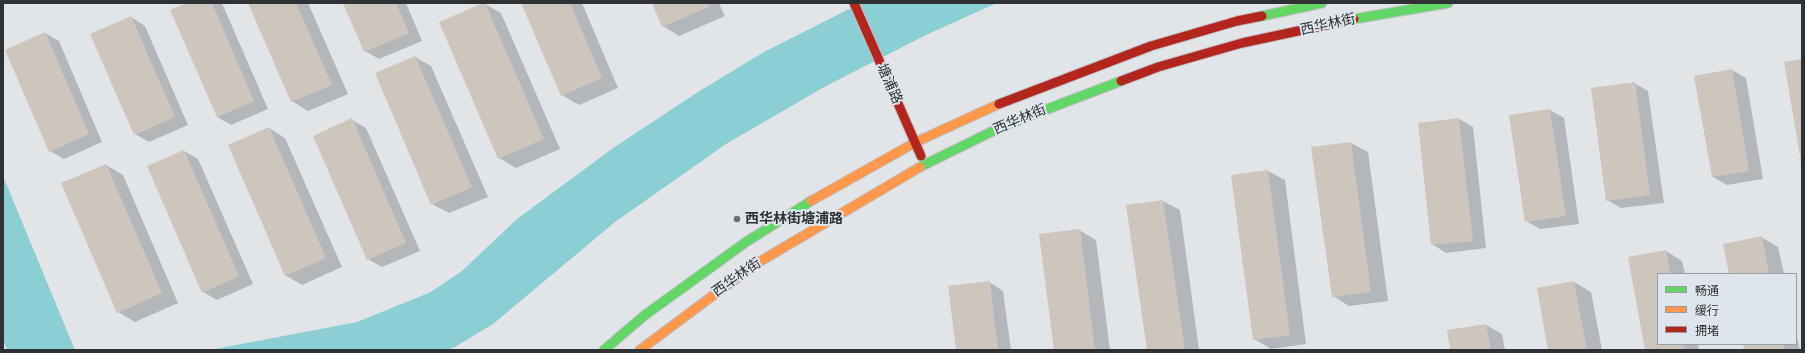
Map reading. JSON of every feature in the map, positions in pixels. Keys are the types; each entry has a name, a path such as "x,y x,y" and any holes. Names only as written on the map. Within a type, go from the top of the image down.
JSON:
{"main road":[{"name":"塘浦路","path":"854,3 925,164"},
{"name":"西华林街","path":"604,350 646,315 746,242 812,201 916,142 1001,103 1151,46 1237,21 1322,3"},
{"name":"西华林街","path":"640,350 754,265 826,221 925,164 1003,126 1158,66 1242,43 1357,18 1448,3"}],"water":[{"path":"861,3 997,3 926,35 826,86 726,144 615,222 493,324 455,347 447,350 210,350 357,322 431,292 462,271 517,219 616,146 698,92 764,52"},
{"path":"3,176 75,350 7,350 3,339"}],"building":[{"path":"187,3 212,3 254,101 217,117 170,10"},
{"path":"248,3 296,3 332,85 291,102"},
{"path":"343,3 396,3 409,33 364,52"},
{"path":"485,3 544,139 498,159 439,22"},
{"path":"521,3 570,3 602,78 561,96"},
{"path":"652,3 707,3 709,7 662,27"},
{"path":"131,16 175,117 134,135 90,34"},
{"path":"45,32 89,134 49,152 5,50"},
{"path":"415,56 472,187 431,205 375,73"},
{"path":"1802,59 1802,162 1801,162 1784,62"},
{"path":"1732,69 1749,171 1712,177 1694,76"},
{"path":"1635,82 1650,195 1606,201 1591,88"},
{"path":"1550,109 1566,216 1525,222 1509,115"},
{"path":"352,118 406,243 367,260 313,136"},
{"path":"1459,118 1473,241 1431,245 1418,123"},
{"path":"269,127 326,258 285,276 228,145"},
{"path":"1351,142 1371,292 1332,297 1311,147"},
{"path":"184,150 239,276 202,293 147,166"},
{"path":"106,164 162,293 117,313 61,183"},
{"path":"1268,170 1290,335 1253,340 1231,175"},
{"path":"1163,200 1185,350 1147,350 1126,205"},
{"path":"1080,229 1095,350 1054,350 1039,234"},
{"path":"1762,236 1769,273 1729,273 1723,244"},
{"path":"1666,250 1670,273 1657,273 1657,345 1683,345 1685,350 1645,350 1628,257"},
{"path":"990,281 998,350 956,350 948,286"},
{"path":"1574,281 1587,350 1548,350 1537,288"},
{"path":"1486,324 1491,350 1450,350 1447,330"},
{"path":"1743,345 1784,345 1785,350 1744,350"}],"traffic: fast":[{"path":"1262,16 1322,3"},
{"path":"1354,19 1448,3"},
{"path":"920,167 1003,126 1121,81"},
{"path":"604,350 645,315 746,242 811,201"}],"traffic: slow":[{"path":"811,201 916,142 999,104"},
{"path":"640,350 754,265 920,167"}],"traffic: jam":[{"path":"854,3 921,156"},
{"path":"999,104 1151,46 1237,21 1262,16"},
{"path":"1121,81 1158,67 1242,43 1354,19"}],"place":[{"name":"西华林街塘浦路","path":"737,219"}]}
